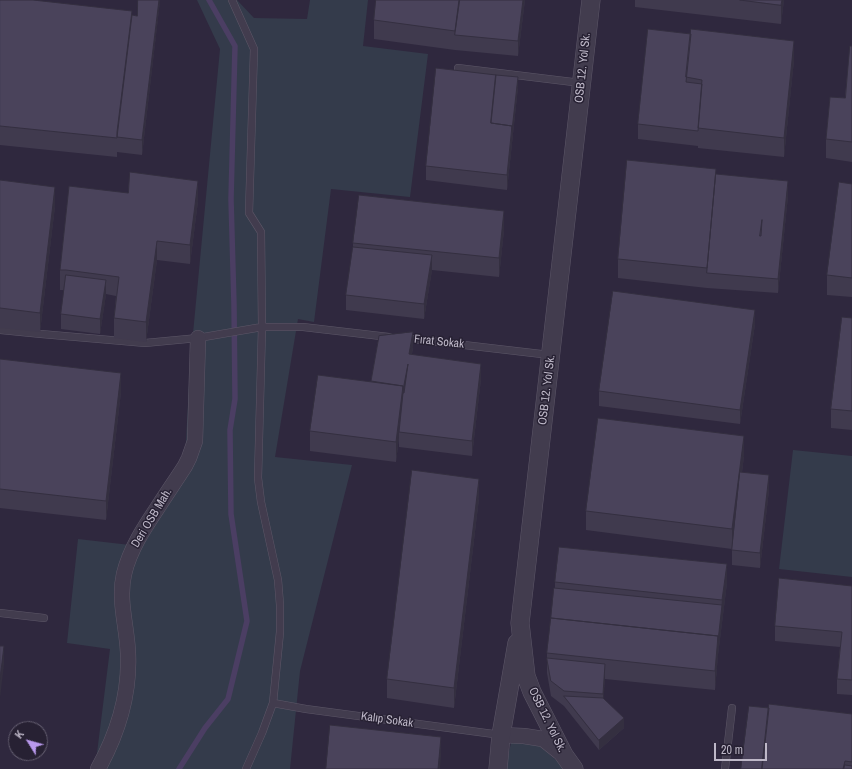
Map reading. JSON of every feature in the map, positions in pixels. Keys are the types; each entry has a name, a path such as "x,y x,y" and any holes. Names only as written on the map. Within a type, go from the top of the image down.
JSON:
{"street":[{"name":"OSB 12. Yol Sk.","path":"569,762 532,692 526,676 520,623 591,0"},
{"name":"Deri OSB Mah.","path":"98,769 118,726 124,706 128,678 128,652 121,598 124,575 130,554 141,533 185,466 195,441 204,337"},
{"path":"498,769 501,735 520,623"},
{"path":"501,735 543,739 569,762"}],"lane":[{"path":"232,0 254,49 249,213 261,232 262,327 258,478 261,502 278,580 280,605 280,632 273,703 246,769"},
{"path":"458,68 582,83"},
{"name":"Fırat Sokak","path":"0,330 145,343 204,337 262,327 303,327 551,355"},
{"path":"0,614 44,618"},
{"name":"Kalıp Sokak","path":"273,703 306,709 501,735"},
{"path":"725,769 732,708"}],"shaded area":[{"path":"197,0 237,0 254,18 307,19 310,0 368,0 363,46 428,54 410,197 331,189 314,322 298,319 275,457 352,465 300,671 290,769 95,769 110,649 67,643 78,539 130,545 185,460 190,365 220,49"},
{"path":"793,450 852,456 852,577 779,569"},
{"path":"525,739 536,743 565,769 506,769 511,743"}],"building":[{"path":"0,0 33,0 132,11 117,138 0,126"},
{"path":"138,0 159,0 142,140 117,137 132,15 137,16"},
{"path":"376,0 459,0 455,31 374,20"},
{"path":"460,0 523,0 518,41 455,35"},
{"path":"740,0 782,0 781,5"},
{"path":"648,29 691,34 686,82 702,84 698,131 638,124"},
{"path":"691,29 794,41 784,138 698,128 702,80 686,77"},
{"path":"850,46 852,46 852,142 826,139 830,97 845,98"},
{"path":"436,68 496,75 491,123 512,126 507,175 426,166"},
{"path":"496,75 518,77 512,130 512,126 491,123"},
{"path":"627,160 716,169 707,268 618,259"},
{"path":"130,172 198,181 190,245 157,241 146,322 114,318 119,277 60,270 69,186 128,193"},
{"path":"716,174 788,181 778,279 707,273"},
{"path":"0,180 55,187 40,313 0,308"},
{"path":"839,182 852,184 852,278 827,275"},
{"path":"359,195 504,211 499,258 353,243"},
{"path":"353,247 432,255 424,304 346,295"},
{"path":"66,275 106,280 100,319 61,314"},
{"path":"613,291 755,310 740,410 599,391"},
{"path":"842,317 852,318 852,411 831,409"},
{"path":"413,332 409,354 481,364 472,441 399,432 408,364 403,390 403,386 371,381 379,336"},
{"path":"0,359 121,373 106,501 0,489"},
{"path":"318,375 403,386 396,442 310,431"},
{"path":"598,418 744,436 732,529 586,511"},
{"path":"412,470 479,479 454,688 387,679"},
{"path":"740,472 769,475 760,553 732,550"},
{"path":"559,547 727,564 722,600 555,582"},
{"path":"779,578 852,586 852,680 837,679 842,632 775,626"},
{"path":"554,588 722,605 718,641 718,636 551,618"},
{"path":"551,618 718,636 715,671 547,653"},
{"path":"0,646 4,646 0,679"},
{"path":"547,658 605,664 603,694 564,691 551,681"},
{"path":"564,696 603,698 624,718 599,740"},
{"path":"769,704 852,714 852,762 845,761 843,769 762,769"},
{"path":"749,706 769,708 762,769 741,769"},
{"path":"330,725 441,737 438,769 326,769"},
{"path":"845,765 852,766 852,769 844,769"}],"waterway":[{"path":"179,769 205,728 228,699 247,621 231,514 230,430 235,399 231,199 235,46 209,0"}]}
